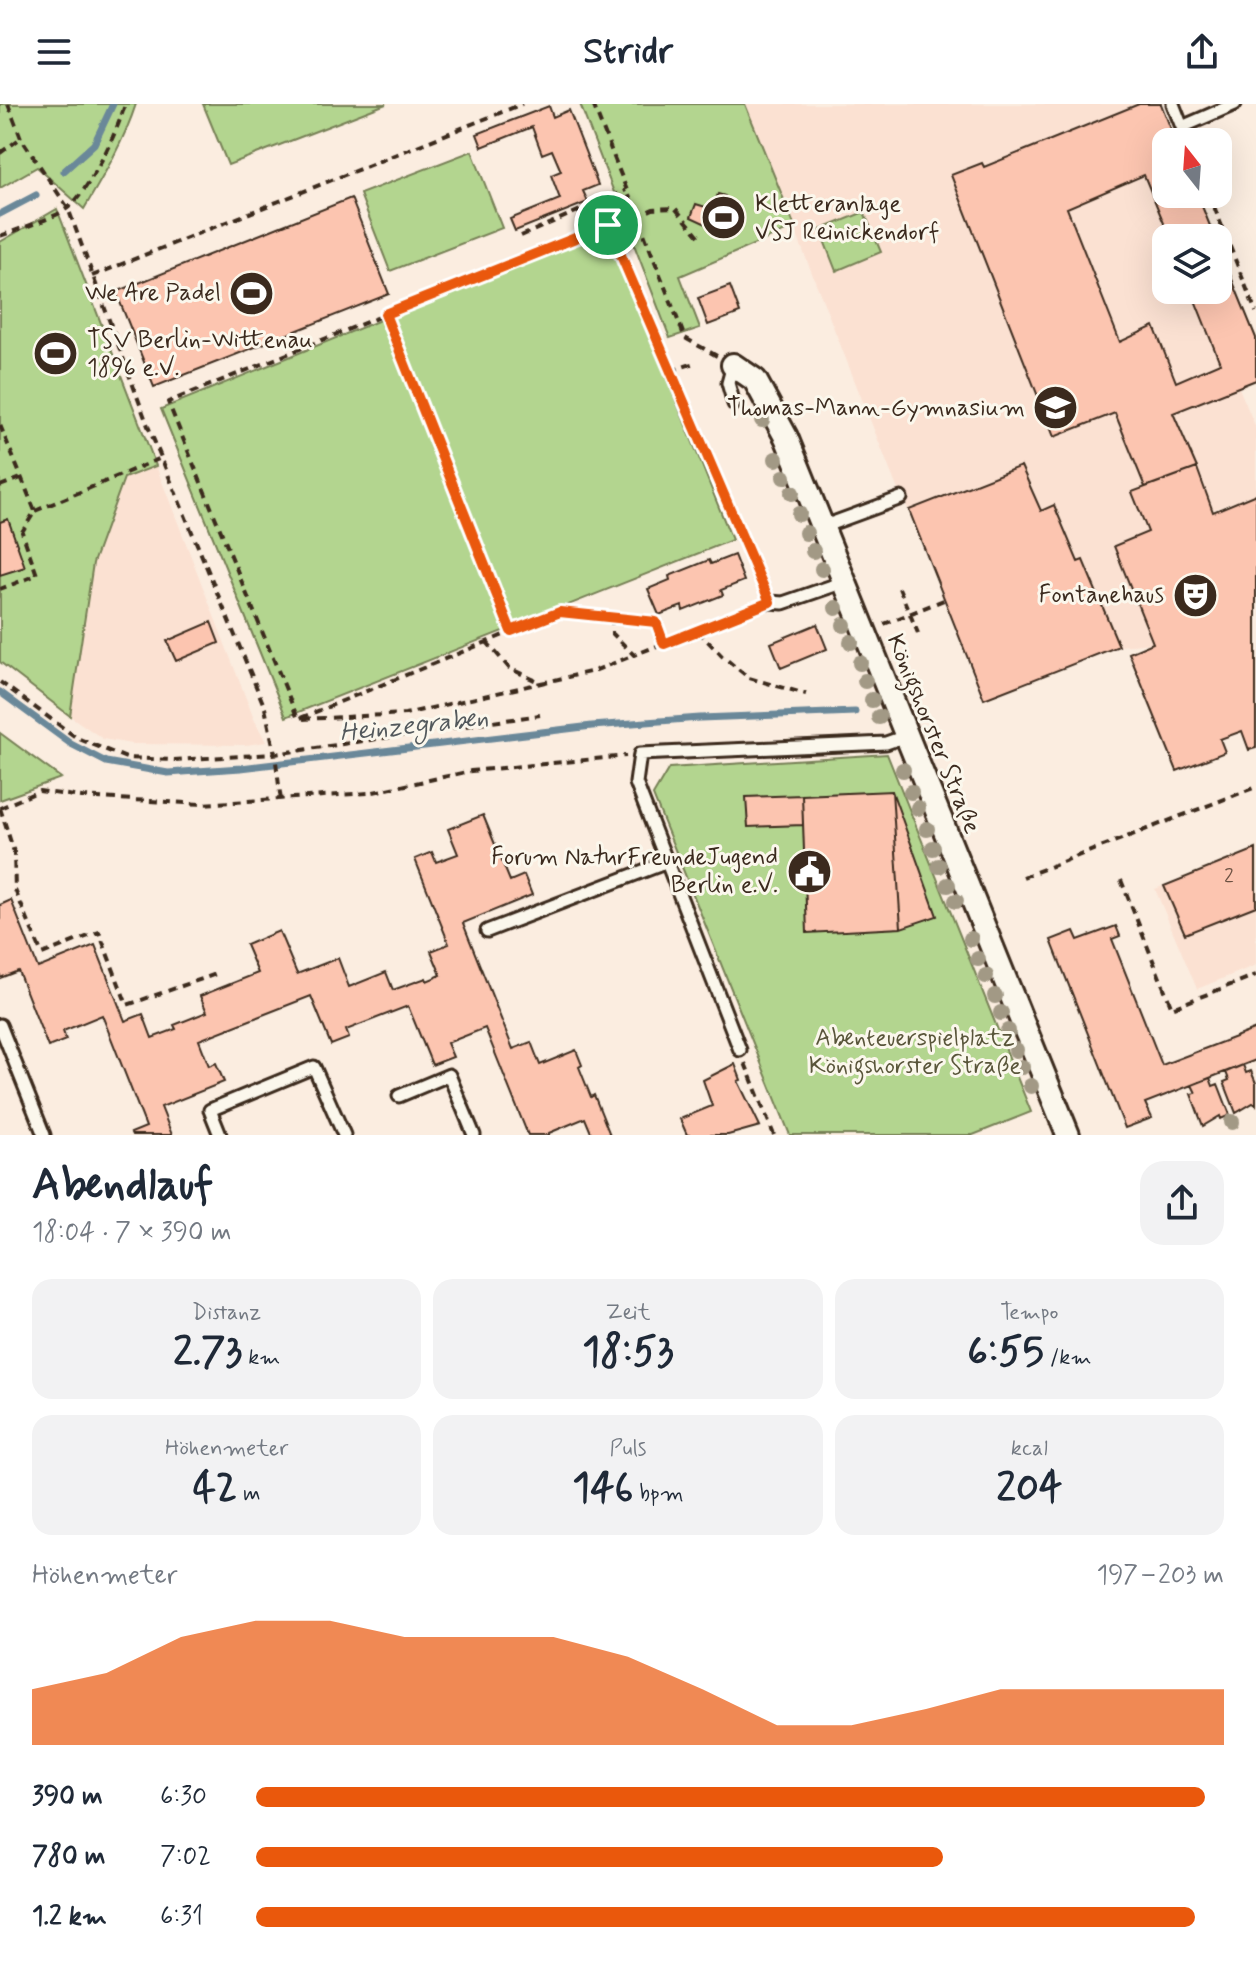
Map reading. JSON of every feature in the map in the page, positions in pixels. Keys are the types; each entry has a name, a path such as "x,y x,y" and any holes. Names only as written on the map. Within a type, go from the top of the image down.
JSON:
{"street":[{"name":"Königshorster Straße","path":"733,365 755,380 775,414 1068,1135"}],"lane":[{"path":"1173,104 1182,127 1235,104"},
{"path":"733,365 728,383 734,404"},
{"path":"822,527 901,498"},
{"path":"770,602 783,603 844,582"},
{"path":"740,1050 636,783 640,754 886,743 906,736"},
{"path":"487,931 667,862"},
{"path":"0,1025 44,1135"},
{"path":"220,1135 210,1110 314,1067 344,1135"},
{"path":"399,1096 449,1075 474,1135"}],"path":[{"path":"8,104 21,138 68,208 161,458 265,708 281,801"},
{"path":"0,236 68,208 99,164 120,123 125,104"},
{"path":"92,276 522,104"},
{"path":"593,104 685,338 733,365"},
{"path":"0,153 21,138"},
{"path":"521,236 626,190"},
{"path":"636,217 653,209 675,208 699,236"},
{"path":"1215,208 1256,312"},
{"path":"579,211 587,232"},
{"path":"608,225 770,602 594,671 405,714 298,719 168,402 608,225"},
{"path":"385,314 511,631"},
{"path":"671,371 694,363"},
{"path":"0,425 35,511"},
{"path":"0,589 37,575 22,532 35,511 161,458"},
{"path":"0,486 21,478"},
{"path":"899,588 920,638"},
{"path":"884,624 944,600"},
{"path":"298,719 560,612 656,622 664,644"},
{"path":"612,617 612,633 634,655"},
{"path":"698,631 749,678 806,694"},
{"path":"486,641 509,668 541,683"},
{"path":"0,682 77,738 126,758 174,760 275,754 540,715"},
{"path":"219,973 127,1005 99,932 42,954 15,890 14,852 0,808 39,791 82,797 202,804 281,801 369,793 471,771 640,754"},
{"path":"1023,877 1256,787"},
{"path":"1121,880 1172,1008 1256,975"},
{"path":"740,1050 774,1135"}],"shaded area":[{"name":"Thomas-Mann-Gymnasium","path":"745,104 1161,104 1170,128 1152,128 1152,208 1203,208 1209,224 1152,224 1152,304 1232,304 1232,279 1256,338 1256,380 1239,388 1256,428 1256,494 1114,546 1153,643 1119,646 984,699 909,510 901,498"},
{"path":"156,466 254,719 266,742 246,745 131,744 103,739 70,716 93,563 124,478"},
{"path":"1256,849 1256,965 1197,989 1155,889"}],"green space":[{"path":"0,104 136,104 120,145 84,209 37,167 0,188"},
{"path":"203,104 386,104 228,165"},
{"path":"580,104 745,104 795,227 680,276 700,328 670,338"},
{"path":"472,151 502,228 390,271 360,194"},
{"name":"TSV Berlin-Wittenau 1896 e.V.","path":"57,209 156,466 124,478 93,563 70,716 0,662 0,242"},
{"path":"864,212 881,252 836,271 820,230"},
{"path":"607,228 732,540 286,717 161,409"},
{"path":"0,733 61,778 0,800"},
{"name":"Forum NaturFreundeJugend Berlin e.V.","path":"887,754 1031,1112 973,1135 790,1135 653,795 669,768"}],"building":[{"path":"1139,104 1161,104 1170,128 1152,128 1152,194 1144,175 1067,208 1120,342 1154,326 1176,382 1220,363 1197,304 1232,304 1232,279 1256,338 1256,380 1173,413 1197,468 1145,487 1115,413 1054,437 951,175 982,163 984,167"},
{"path":"549,106 553,117 569,110 598,185 583,191 588,202 515,231 510,219 560,199 551,175 561,171 552,150 542,154 532,127 482,147 477,134"},
{"path":"718,194 725,196 728,205 726,228 717,229 691,217 696,204 712,209"},
{"name":"We Are Padel","path":"351,198 389,294 154,387 116,292"},
{"path":"1158,208 1203,208 1209,224 1164,224"},
{"path":"730,286 740,313 708,325 698,298"},
{"path":"1021,466 1041,511 1054,505 1078,562 1083,560 1119,646 984,699 909,510"},
{"name":"Fontanehaus","path":"1197,468 1213,512 1256,494 1256,748 1249,750 1242,731 1220,739 1225,752 1177,771 1129,653 1153,643 1114,546 1148,532 1132,492"},
{"path":"8,519 25,567 0,575 0,522"},
{"path":"734,555 744,581 721,590 723,595 683,611 682,606 659,615 648,589 670,580 669,576 709,560 711,564"},
{"path":"211,622 219,643 176,661 167,641"},
{"path":"817,624 827,649 781,668 771,643"},
{"path":"892,791 901,928 807,933 802,795"},
{"path":"892,791 937,916 901,928"},
{"path":"802,795 803,825 748,827 746,797"},
{"path":"483,815 510,881 524,875 532,895 463,923 513,1049 531,1042 540,1065 576,1050 591,1097 594,1095 610,1135 592,1135 585,1118 549,1135 528,1135 485,1028 447,1043 453,1057 432,1065 408,1006 346,1030 349,1038 331,1045 311,996 199,1040 209,1066 216,1063 224,1082 161,1107 172,1135 132,1135 146,1127 102,1015 63,1031 66,1040 48,1047 18,971 0,978 0,905 11,900 38,968 95,945 125,1021 143,1014 152,1038 207,1012 200,996 258,973 246,945 279,931 297,974 338,958 349,987 386,972 393,990 426,978 427,981 441,975 431,951 449,944 415,859 432,852 436,862 458,854 448,829"},
{"path":"1256,849 1256,906 1185,934 1164,886"},
{"path":"1116,926 1120,936 1112,939 1162,1065 1256,1029 1256,1060 1145,1103 1152,1118 1125,1128 1051,940 1074,931 1078,940"},
{"path":"735,1064 741,1080 738,1081 760,1126 728,1135 687,1135 680,1119 712,1106 703,1080"},
{"path":"1243,1065 1246,1073 1251,1071 1256,1083 1256,1105 1253,1103 1236,1113 1224,1082 1229,1080 1226,1072"},
{"path":"1210,1078 1213,1086 1218,1084 1230,1115 1221,1119 1220,1116 1203,1126 1191,1094 1196,1093 1192,1085"}],"waterway":[{"name":"Heinzegraben","path":"64,171 94,144 113,104"},
{"name":"Heinzegraben","path":"0,214 36,195"},
{"name":"Heinzegraben","path":"0,692 71,744 106,762 168,773 241,768 592,726 855,712"}],"place":[{"name":"Kletteranlage VSJ Reinickendorf","path":"724,218"},
{"name":"We Are Padel","path":"252,293"},
{"name":"TSV Berlin-Wittenau 1896 e.V.","path":"56,354"},
{"name":"Thomas-Mann-Gymnasium","path":"1056,408"},
{"name":"Fontanehaus","path":"1195,595"},
{"name":"Forum NaturFreundeJugend Berlin e.V.","path":"809,871"}],"route":[{"path":"608,225 770,602 664,644 656,622 560,612 511,631 385,314 608,225"}],"park label":[{"name":"Abenteuerspielplatz Königshorster Straße","path":"915,1052"}]}
